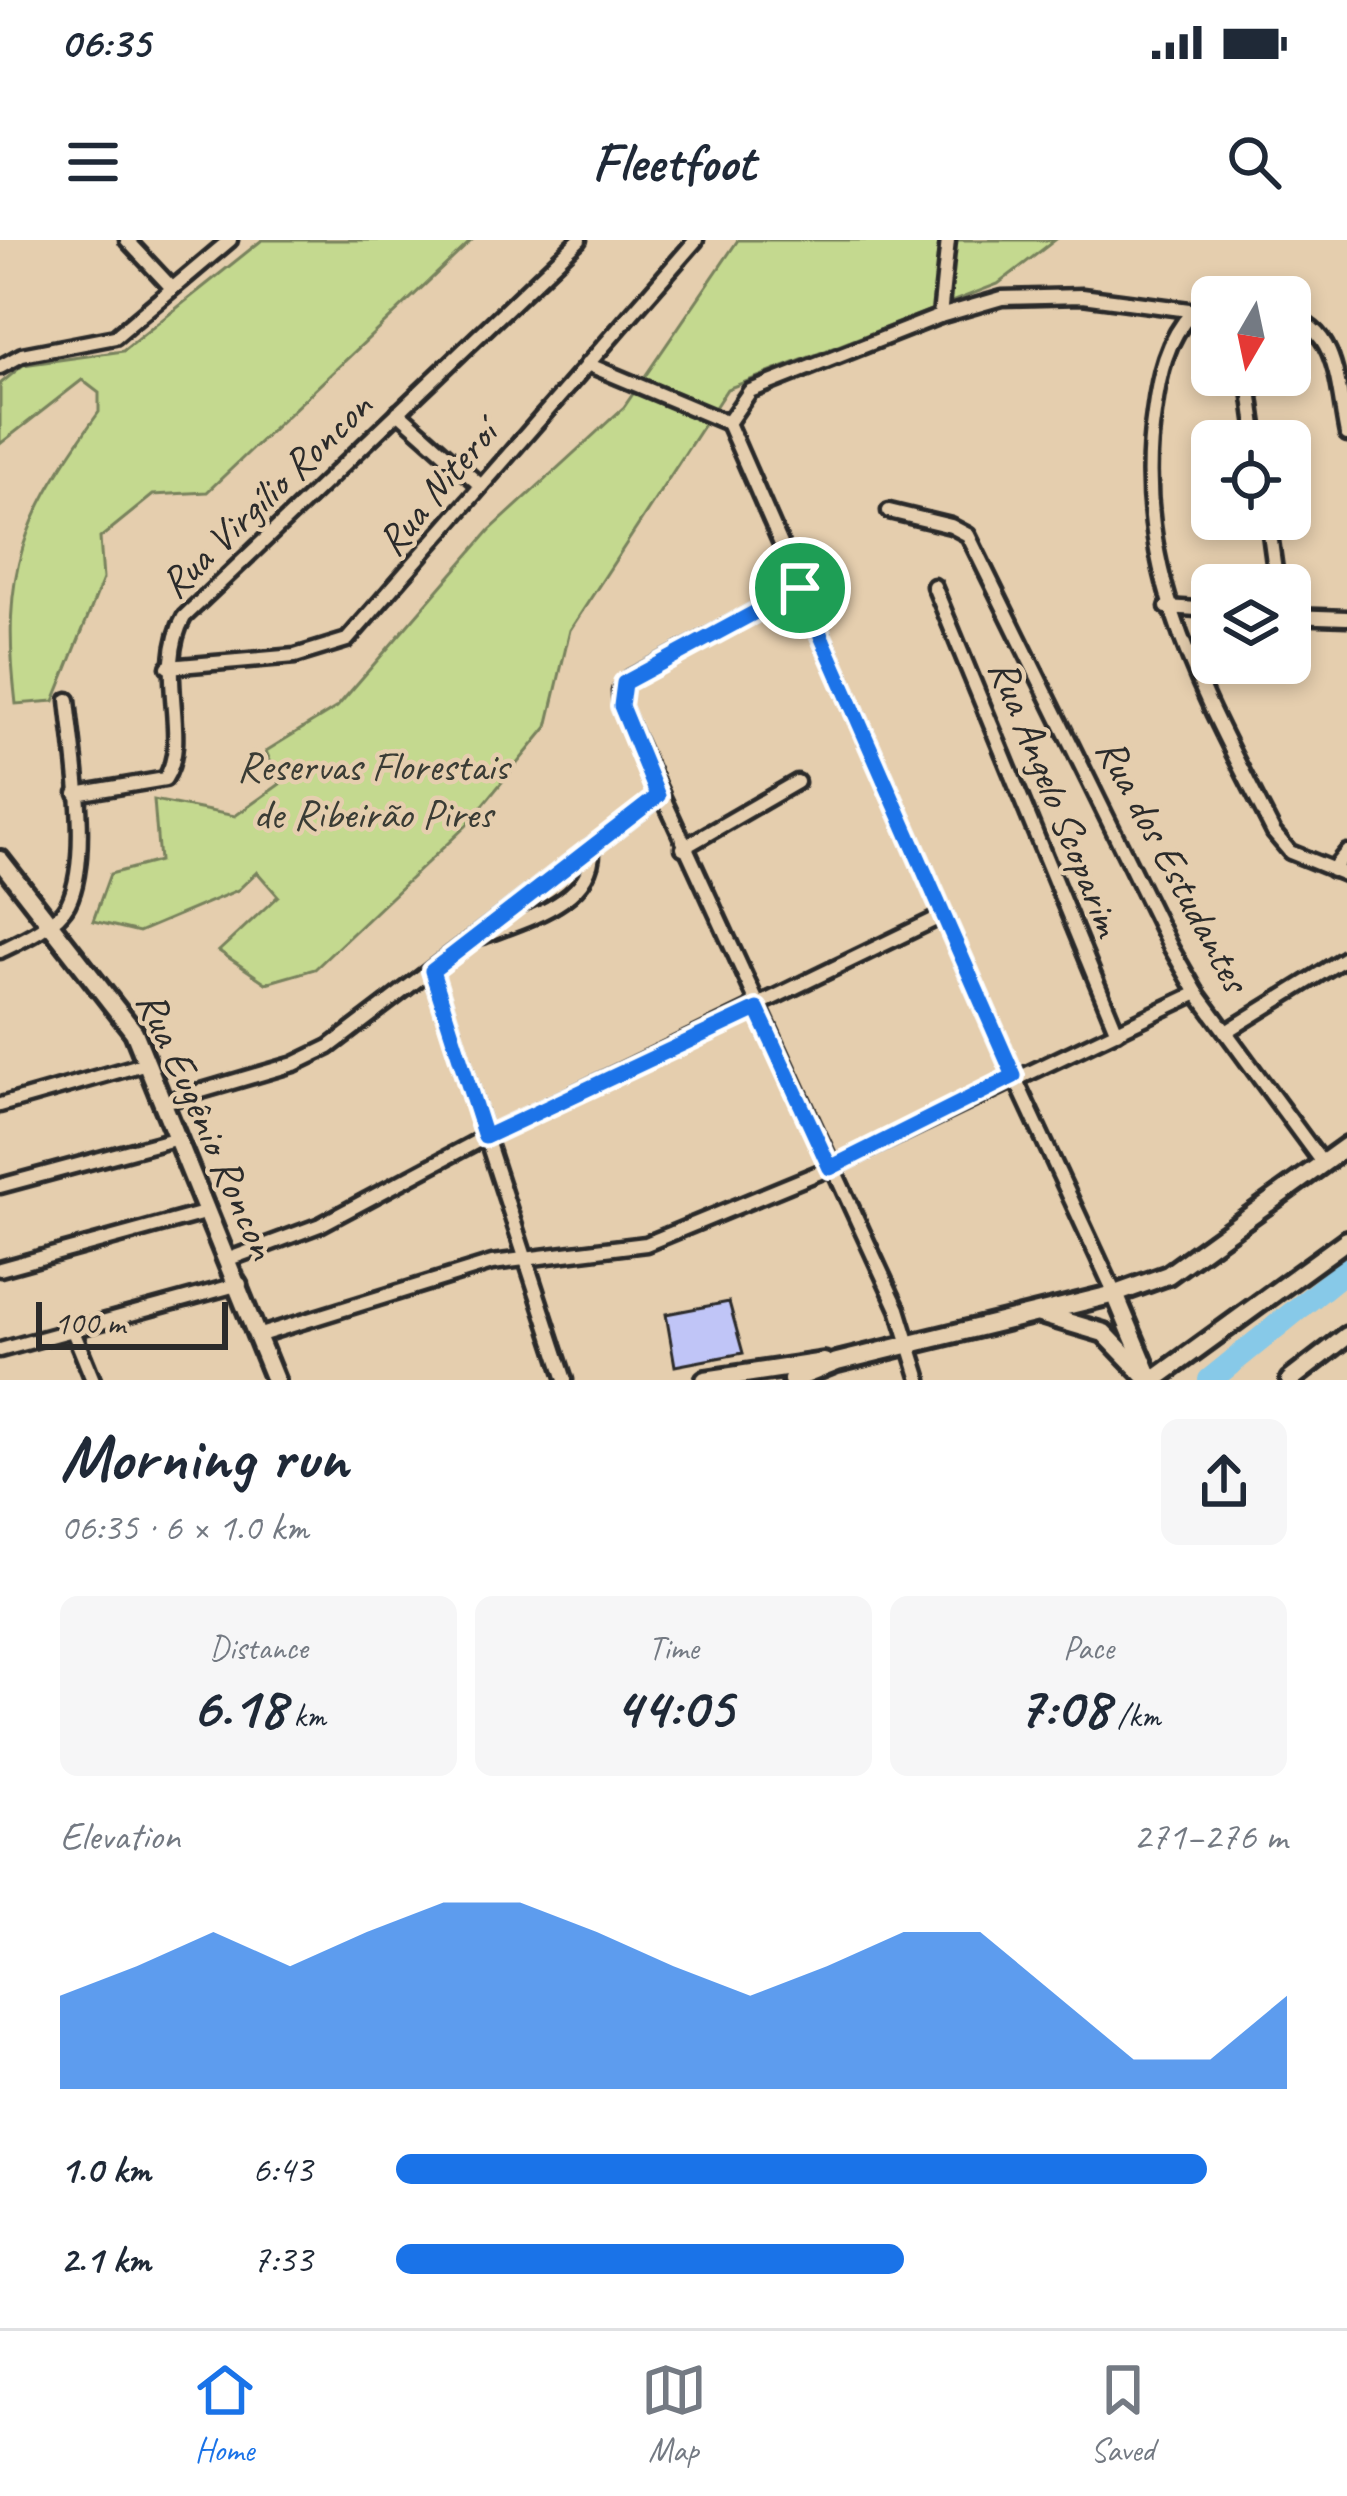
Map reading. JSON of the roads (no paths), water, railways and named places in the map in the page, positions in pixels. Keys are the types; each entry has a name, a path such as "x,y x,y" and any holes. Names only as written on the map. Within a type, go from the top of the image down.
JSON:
{"main road":[{"name":"Rua Eugênio Roncon","path":"0,860 120,1008 230,1259 275,1380"},
{"path":"705,1380 793,1376 911,1342 1115,1294 1196,1259 1347,1146"},
{"path":"1151,1380 1347,1240"},
{"path":"1115,1294 1151,1380"},
{"path":"1033,1312 1104,1333 1151,1380"},
{"path":"1290,1380 1347,1336"}],"street":[{"path":"127,240 172,288"},
{"path":"0,367 22,356 115,337 230,240"},
{"name":"Rua Virgílio Roncon","path":"76,794 165,778 173,748 168,667 175,633 201,596 579,240"},
{"name":"Rua Niteroí","path":"168,667 295,656 347,640 382,606 480,485 696,240"},
{"path":"940,316 948,240"},
{"path":"728,422 750,392 940,316 1002,298 1082,296 1191,311"},
{"path":"1191,313 1175,333 1164,360 1150,447 1152,528 1167,607 1274,833 1290,852 1347,875"},
{"path":"1311,326 1327,344 1347,434"},
{"path":"587,364 728,422 1014,1076 1115,1294"},
{"path":"398,412 480,485"},
{"name":"Rua dos Estudantes","path":"889,511 951,526 968,535 1197,993 1323,1164"},
{"name":"Rua Angelo Scoparim","path":"934,586 1117,1032"},
{"path":"800,588 630,678 620,691 624,717 658,796 911,1342 920,1380"},
{"path":"1167,607 1191,609"},
{"path":"1311,617 1347,618"},
{"path":"0,951 51,921 68,903 74,885 76,794 68,700"},
{"path":"683,848 797,782"},
{"path":"164,1102 314,1056 658,796"},
{"path":"471,941 578,891 592,873 592,846"},
{"path":"1332,870 1347,852"},
{"path":"230,1259 320,1226 485,1137 944,916"},
{"path":"1226,1032 1347,957"},
{"path":"432,971 566,1380"},
{"path":"260,1335 523,1256 646,1244 830,1168 1014,1076 1197,993"},
{"path":"0,1105 147,1063"},
{"path":"0,1186 178,1138"},
{"path":"0,1269 208,1212"},
{"path":"0,1350 240,1283"},
{"path":"73,1331 93,1380"}],"waterway":[{"path":"1210,1380 1347,1269"}],"park label":[{"name":"Reservas Florestais de Ribeirão Pires","path":"373,790"}]}
